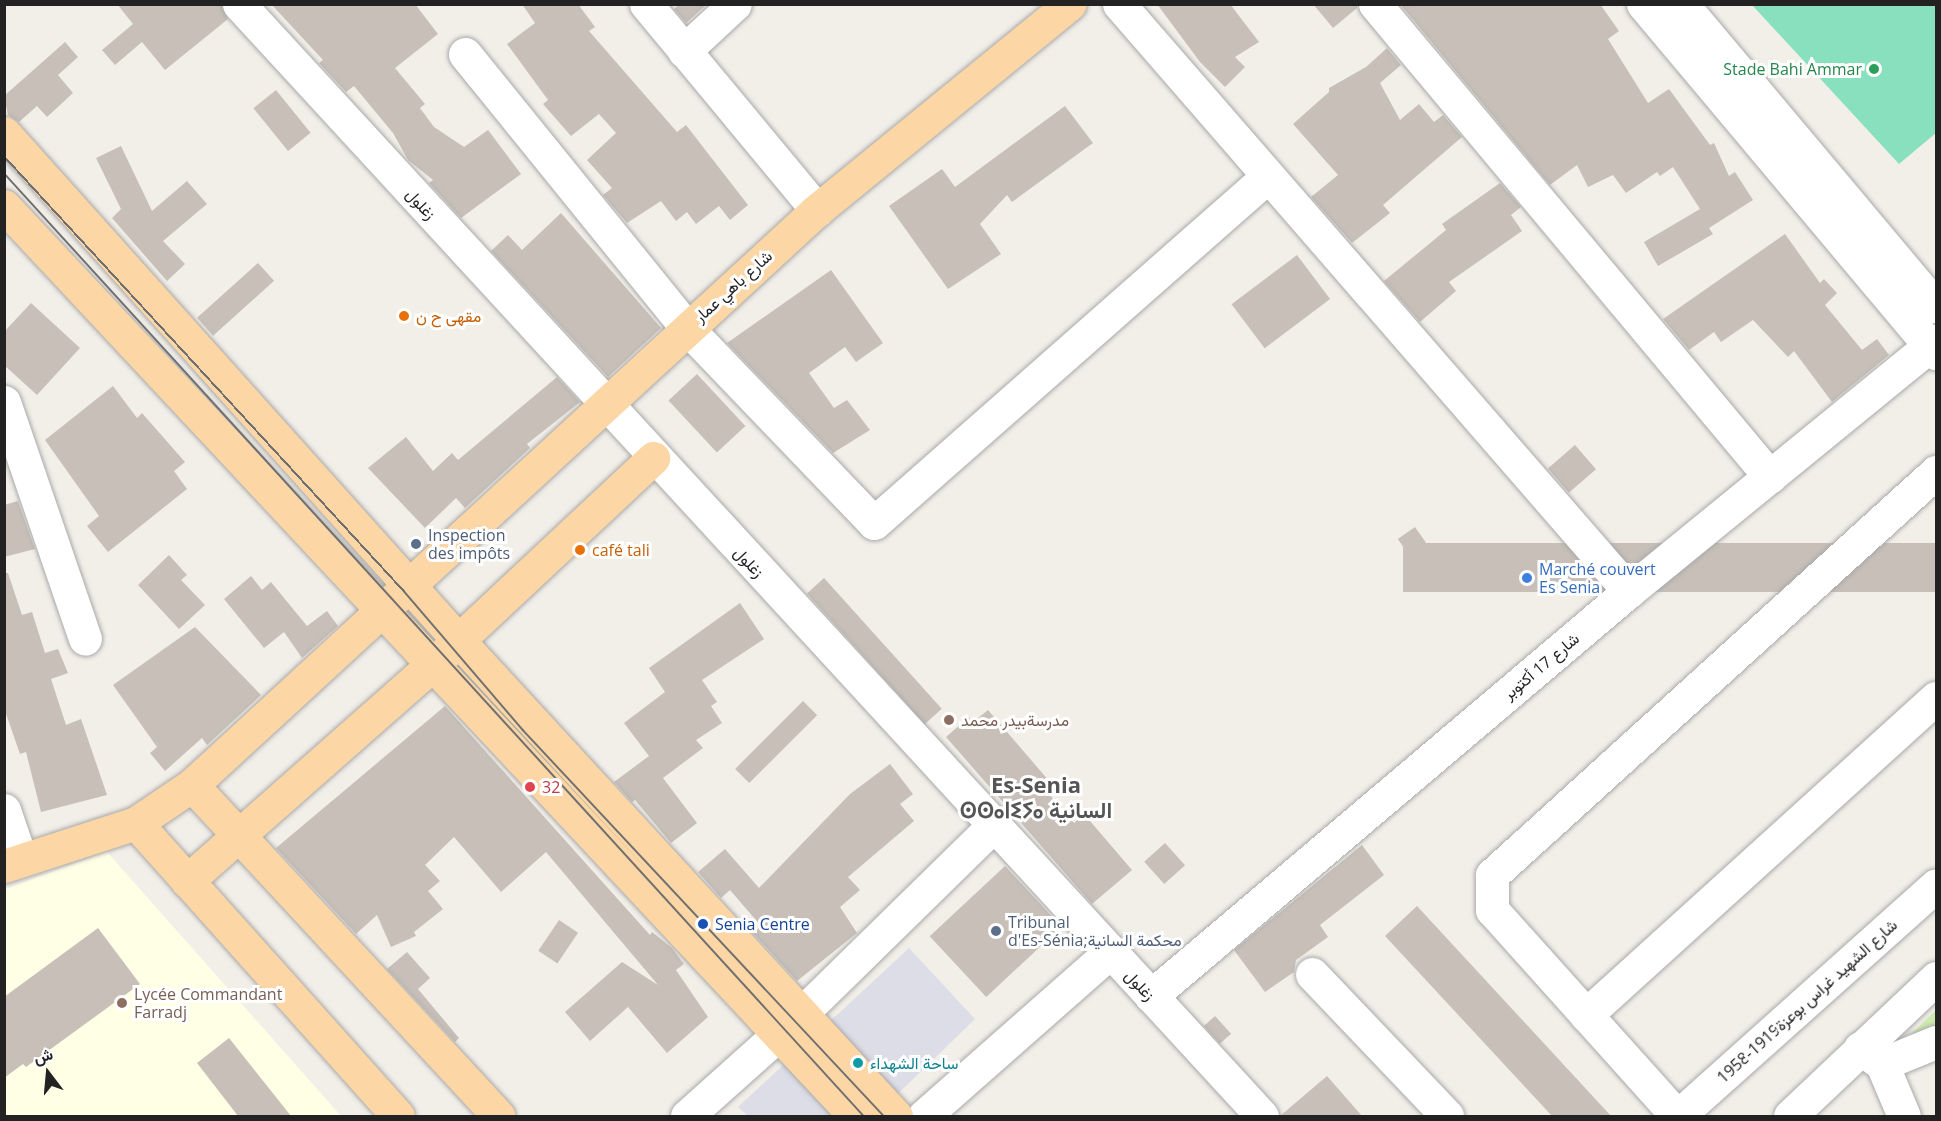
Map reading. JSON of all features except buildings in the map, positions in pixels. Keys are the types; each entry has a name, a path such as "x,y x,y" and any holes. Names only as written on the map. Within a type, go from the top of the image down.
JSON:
{"main road":[{"name":"شارع باهي عمار","path":"13,863 136,823 192,784 382,613 603,404 817,210 1070,4"},
{"path":"4,133 411,584 458,640 896,1116"},
{"path":"4,206 382,613 855,1116"},
{"path":"187,881 432,665 653,458"},
{"path":"192,784 498,1116"},
{"path":"136,823 398,1116"}],"street":[{"name":"زغلول","path":"239,4 603,404 1262,1116"},
{"path":"646,4 817,210"},
{"path":"684,51 735,4"},
{"path":"1119,4 1629,591"},
{"path":"1375,4 1770,477"},
{"path":"1643,4 1935,347"},
{"path":"1682,4 1936,307"},
{"path":"465,54 687,328 874,523 1268,176"},
{"name":"شارع 17 أكتوبر","path":"1150,996 1629,591 1935,347"},
{"path":"4,402 85,638"},
{"path":"1677,1116 1492,910 1492,875 1936,472"},
{"path":"1586,1015 1936,698"},
{"path":"4,810 13,863"},
{"path":"687,1116 802,1013 993,826"},
{"name":"شارع الشهيد غراس بوعزة1919-1958","path":"1677,1116 1936,885"},
{"path":"924,1116 1110,952"},
{"path":"1312,974 1447,1116"},
{"path":"1790,1116 1871,1056 1936,978"},
{"path":"1871,1056 1936,1042"},
{"path":"1871,1056 1905,1116"}],"shaded area":[{"name":"Lycée Commandant Farradj","path":"107,852 341,1116 5,1116 5,889"},
{"name":"ساحة الشهداء","path":"909,948 975,1019 875,1116 748,1116 738,1107"}],"green space":[{"name":"Stade Bahi Ammar","path":"1752,5 1936,5 1936,133 1899,164"},
{"path":"1936,1010 1936,1027 1906,1039"}],"tram line":[{"path":"4,156 404,591 523,730 884,1116"},
{"path":"4,173 864,1116"}],"place":[{"name":"Stade Bahi Ammar","path":"1874,69"},
{"name":"مقهى ح ن","path":"404,316"},
{"name":"Inspection des impôts","path":"416,544"},
{"name":"café tali","path":"580,550"},
{"name":"Marché couvert Es Senia","path":"1527,578"},
{"name":"مدرسةبيدر محمد","path":"949,720"},
{"name":"32","path":"530,787"},
{"name":"Senia Centre","path":"703,924"},
{"name":"Tribunal d'Es-Sénia;محكمة السانية","path":"996,931"},
{"name":"Lycée Commandant Farradj","path":"122,1003"},
{"name":"ساحة الشهداء","path":"858,1063"}],"district":[{"name":"Es-Senia ⵙⵙⴰⵏⵉⵢⴰ السانية","path":"1036,796"}]}
